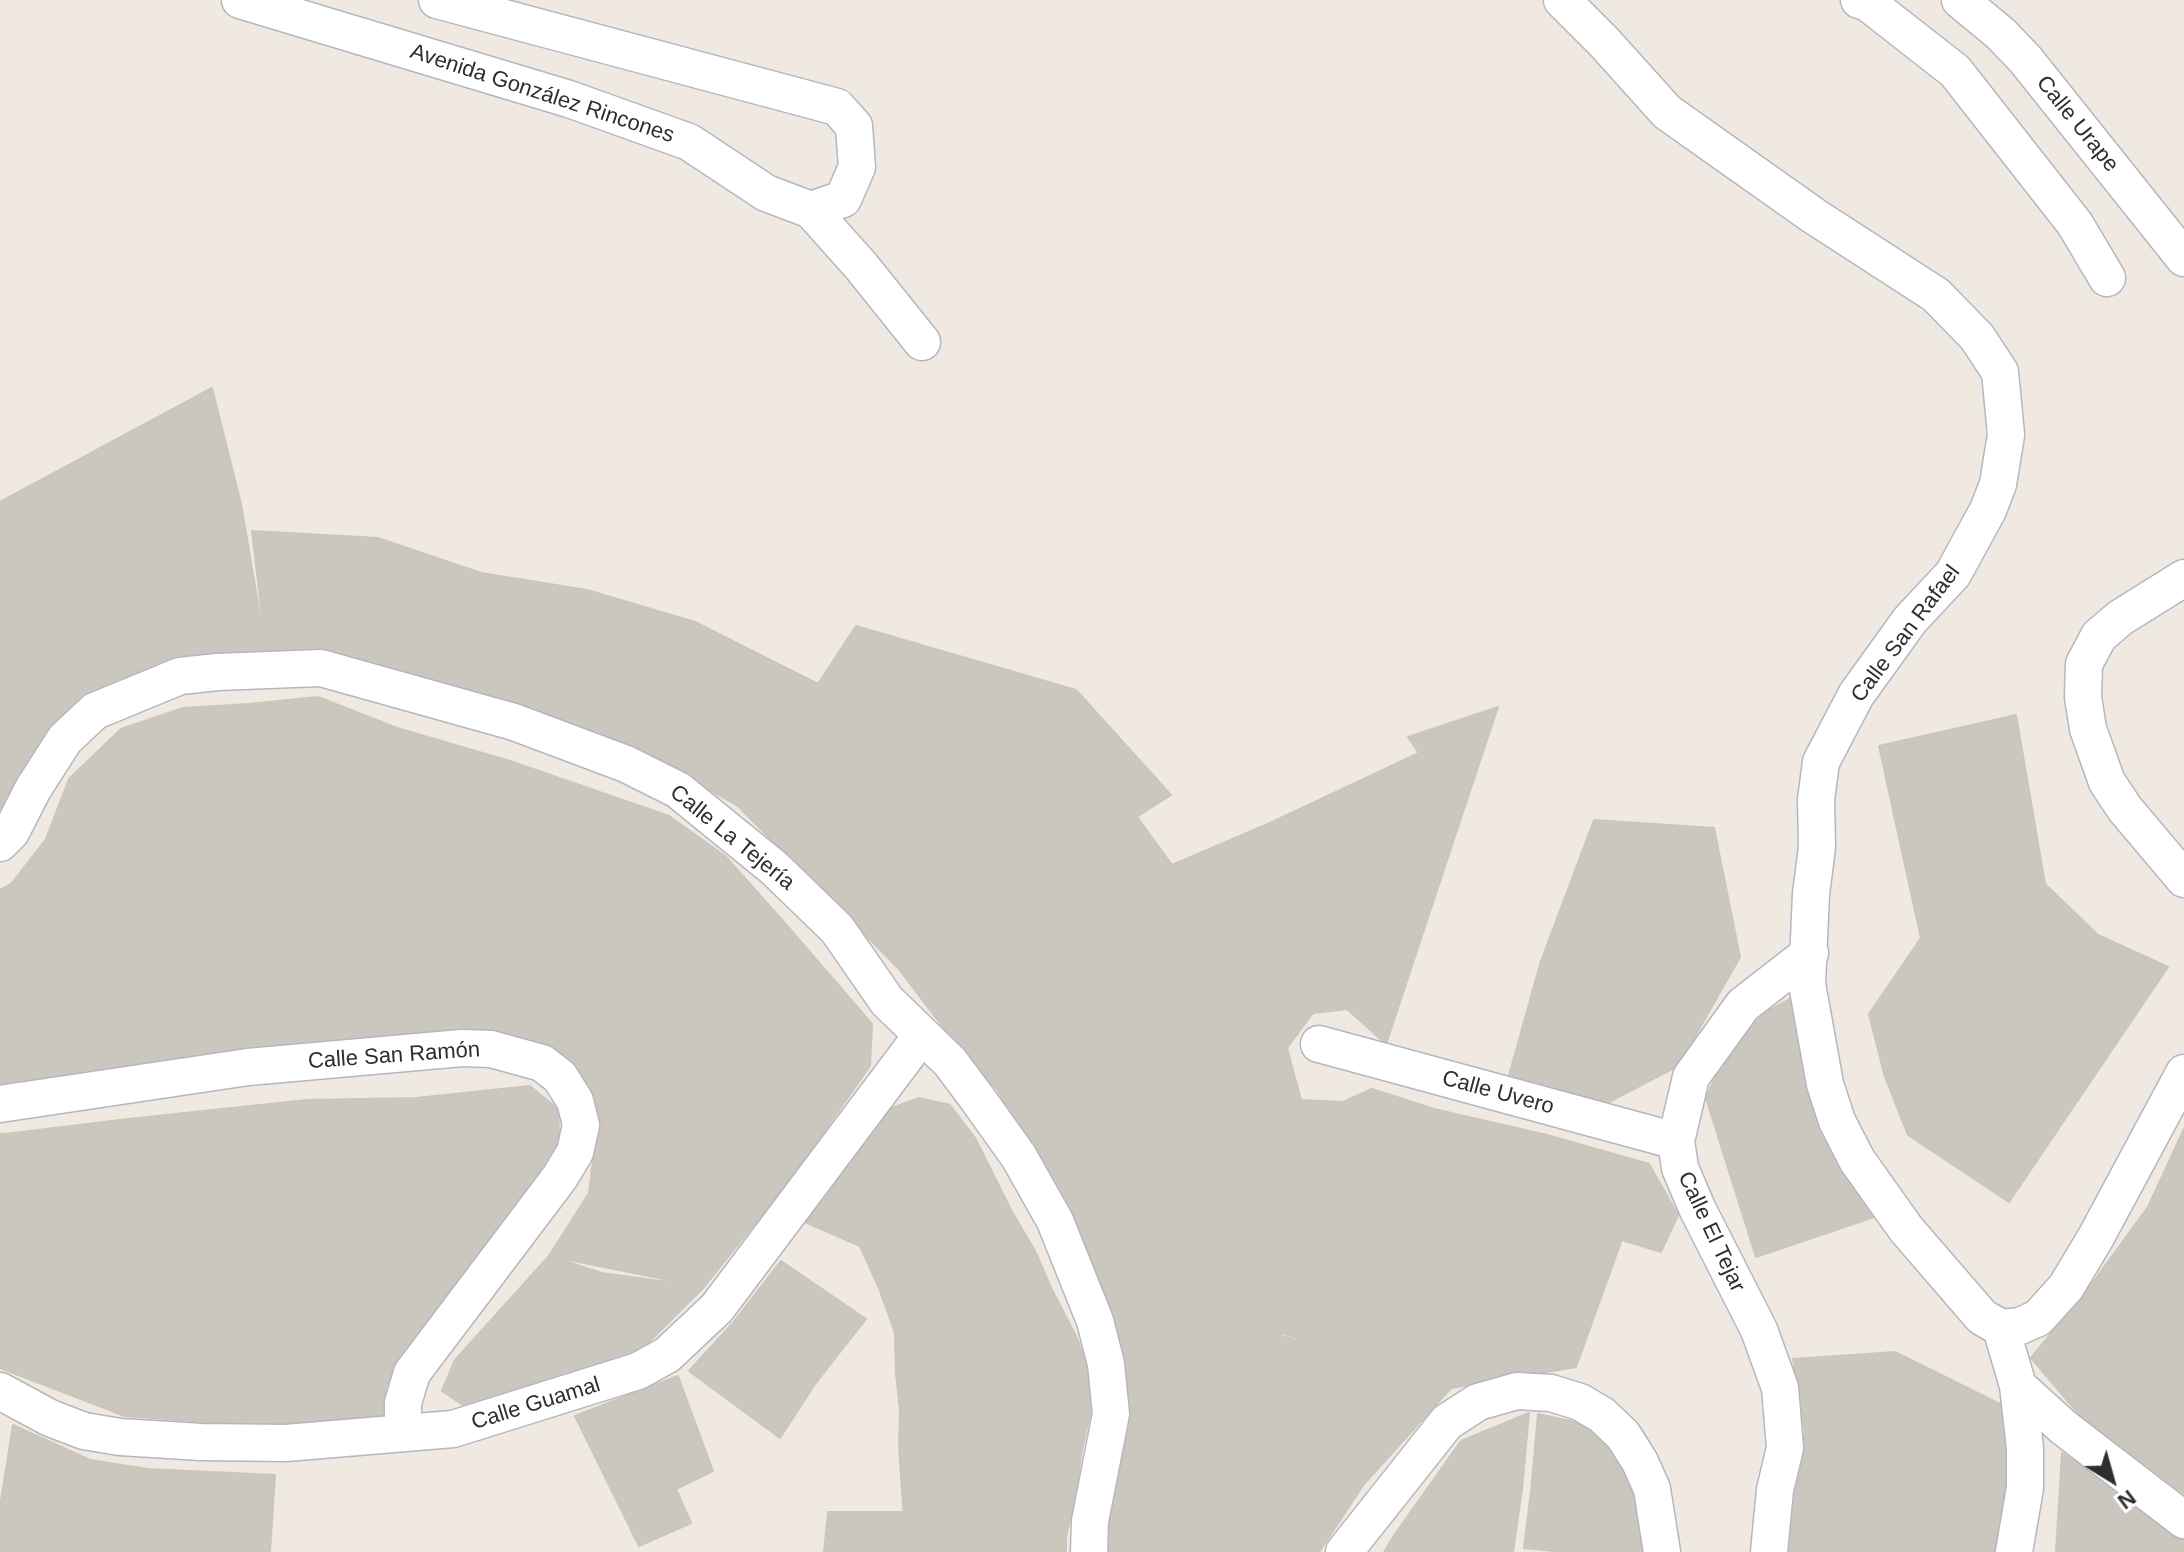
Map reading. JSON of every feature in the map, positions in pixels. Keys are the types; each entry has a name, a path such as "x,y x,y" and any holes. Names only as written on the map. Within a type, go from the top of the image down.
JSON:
{"street":[{"name":"Avenida González Rincones","path":"240,0 569,99 689,142 766,193 811,210"},
{"path":"437,0 837,107 854,126 857,167 843,199 811,210 922,342"},
{"name":"Calle San Rafael","path":"1562,0 1667,112 1814,216 1936,295 1977,337 2000,372 2006,435 1998,484 1988,510 1953,574 1910,620 1856,695 1821,762 1816,800 1817,847 1811,894 1807,984 1825,1084 1837,1121 1857,1160 1906,1229 1982,1317 2001,1328"},
{"path":"1859,0 1868,3 1955,71 2075,224 2107,278"},
{"name":"Calle Urape","path":"1960,0 2025,59 2184,258"},
{"path":"2184,578 2120,618 2099,636 2084,664 2083,697 2088,729 2107,782 2142,830 2184,879"},
{"name":"Calle La Tejería","path":"0,843 11,832 33,789 65,739 95,711 180,676 217,672 321,668 514,722 626,764 678,790 774,868 837,929 887,1001 950,1062 1019,1157 1055,1221 1095,1321 1106,1364 1111,1414 1090,1521 1089,1552"},
{"path":"2142,830 2184,857"},
{"name":"Calle El Tejar","path":"1769,1552 1775,1490 1785,1448 1780,1388 1759,1330 1680,1168 1676,1141 1691,1077 1743,1005 1810,953"},
{"name":"Calle Guamal","path":"0,1391 50,1418 84,1431 120,1437 201,1442 286,1443 453,1429 638,1371 667,1355 717,1308 922,1035"},
{"name":"Calle Uvero","path":"1319,1044 1676,1141"},
{"name":"Calle San Ramón","path":"0,1104 248,1067 462,1048 491,1049 542,1063 560,1077 575,1101 581,1125 575,1152 560,1177 412,1373 403,1403 403,1432"},
{"path":"2014,1552 2025,1488 2025,1448 2018,1386 2001,1328 2020,1326 2038,1318 2066,1287 2184,1073"},
{"path":"2018,1386 2063,1427 2184,1520"},
{"path":"1344,1552 1447,1422 1478,1402 1517,1391 1551,1393 1580,1402 1602,1415 1623,1435 1652,1489 1662,1552"}],"building":[{"path":"212,388 241,504 267,657 98,696 0,819 0,502"},
{"path":"252,531 378,538 344,655 267,657"},
{"path":"378,538 481,573 447,691 344,655"},
{"path":"481,573 587,590 551,723 447,691"},
{"path":"587,590 695,622 639,750 551,723"},
{"path":"695,622 818,684 738,806 639,750"},
{"path":"856,626 1076,690 1171,795 898,968 738,806"},
{"path":"318,697 397,728 366,882 256,881 249,704"},
{"path":"249,704 256,881 107,886 46,839 69,779 121,729 183,708"},
{"path":"1498,707 1386,1044 1347,1009 1313,1013 1287,1048 1185,1020 1172,865 1419,753 1408,737"},
{"path":"2016,715 2045,884 2098,935 2168,967 2009,1202 1908,1135 1885,1077 1869,1014 1921,938 1879,746"},
{"path":"397,728 510,761 465,894 366,882"},
{"path":"510,761 669,816 589,943 465,894"},
{"path":"669,816 725,856 783,921 672,1029 589,943"},
{"path":"1137,817 1172,865 1185,1020 962,1052 898,968"},
{"path":"1594,820 1714,828 1740,957 1678,1066 1599,1107 1508,1079 1541,961"},
{"path":"46,839 107,886 118,1075 0,1088 0,890 12,883"},
{"path":"366,882 465,894 424,1040 328,1053 320,883"},
{"path":"202,883 320,883 328,1053 216,1064"},
{"path":"202,883 216,1064 118,1075 107,886"},
{"path":"465,894 580,939 542,1047 424,1040"},
{"path":"783,921 872,1024 870,1066 792,1177 672,1029"},
{"path":"580,939 589,943 672,1029 713,1079 597,1128 597,1104 569,1069 542,1047"},
{"path":"1794,997 1877,1216 1756,1257 1706,1098 1728,1050 1766,1012"},
{"path":"1185,1020 1287,1048 1301,1100 1159,1152 1040,1167 997,1089 1061,1068 1047,1039"},
{"path":"1047,1039 1061,1068 997,1089 962,1052"},
{"path":"713,1079 776,1158 666,1186 589,1193 597,1128"},
{"path":"530,1086 558,1109 560,1151 448,1294 415,1268 318,1270 307,1100 416,1098"},
{"path":"1372,1089 1434,1109 1346,1354 1253,1328 1343,1102"},
{"path":"919,1098 950,1105 975,1138 1011,1210 859,1216 824,1200 886,1110"},
{"path":"307,1100 318,1270 128,1272 128,1119"},
{"path":"1301,1100 1343,1102 1253,1328 1108,1302 1040,1167 1159,1152"},
{"path":"1434,1109 1547,1135 1451,1388 1346,1354"},
{"path":"128,1119 128,1272 0,1267 0,1197 5,1134"},
{"path":"2184,1129 2184,1212 2148,1207"},
{"path":"0,1134 5,1134 0,1197"},
{"path":"1547,1135 1649,1164 1576,1367 1451,1388"},
{"path":"776,1158 792,1177 704,1287 549,1256 589,1193 666,1186"},
{"path":"1649,1164 1678,1215 1661,1252 1622,1240"},
{"path":"824,1200 859,1216 1011,1210 1035,1251 860,1246 805,1222"},
{"path":"2148,1207 2184,1212 2184,1329 2091,1285"},
{"path":"860,1246 1035,1251 1052,1290 879,1288"},
{"path":"549,1256 602,1273 704,1287 634,1357 470,1410 442,1391 455,1360"},
{"path":"781,1261 866,1319 815,1384 732,1324"},
{"path":"0,1267 128,1272 125,1416 0,1368"},
{"path":"415,1268 448,1294 386,1386 386,1418 247,1425 245,1272"},
{"path":"128,1272 245,1272 247,1425 125,1416"},
{"path":"2091,1285 2184,1329 2184,1396 2133,1462 2085,1421 2031,1358"},
{"path":"879,1288 1052,1290 1076,1336 895,1333"},
{"path":"1108,1302 1285,1334 1451,1388 1364,1484 1128,1409 1120,1346"},
{"path":"732,1324 815,1384 780,1438 689,1371"},
{"path":"895,1333 1076,1336 1090,1371 896,1374"},
{"path":"1895,1352 1888,1416 1864,1545 1786,1527 1805,1432 1793,1359"},
{"path":"1895,1352 2010,1409 2001,1552 1899,1552 1864,1545 1888,1416"},
{"path":"1090,1371 1090,1414 900,1410 896,1374"},
{"path":"678,1376 713,1471 676,1489 691,1523 639,1546 575,1416"},
{"path":"2184,1396 2184,1497 2133,1462"},
{"path":"1128,1409 1364,1484 1319,1552 1109,1552 1106,1524"},
{"path":"900,1410 1090,1414 1081,1454 899,1446"},
{"path":"1529,1413 1513,1552 1406,1552 1395,1534 1461,1441"},
{"path":"1538,1414 1588,1425 1638,1476 1642,1503 1531,1492"},
{"path":"13,1425 90,1460 147,1469 134,1552 0,1552 0,1507"},
{"path":"899,1446 1081,1454 1076,1493 902,1490"},
{"path":"2062,1453 2184,1535 2184,1552 2056,1552"},
{"path":"147,1469 275,1475 270,1552 134,1552"},
{"path":"902,1490 1076,1493 1066,1537 905,1535"},
{"path":"1531,1492 1642,1503 1645,1552 1564,1552 1524,1548"},
{"path":"828,1512 903,1512 907,1552 824,1552"},
{"path":"1786,1527 1899,1552 1783,1552"},
{"path":"1395,1534 1406,1552 1384,1552"},
{"path":"905,1535 1066,1537 1066,1552 907,1552"}]}
